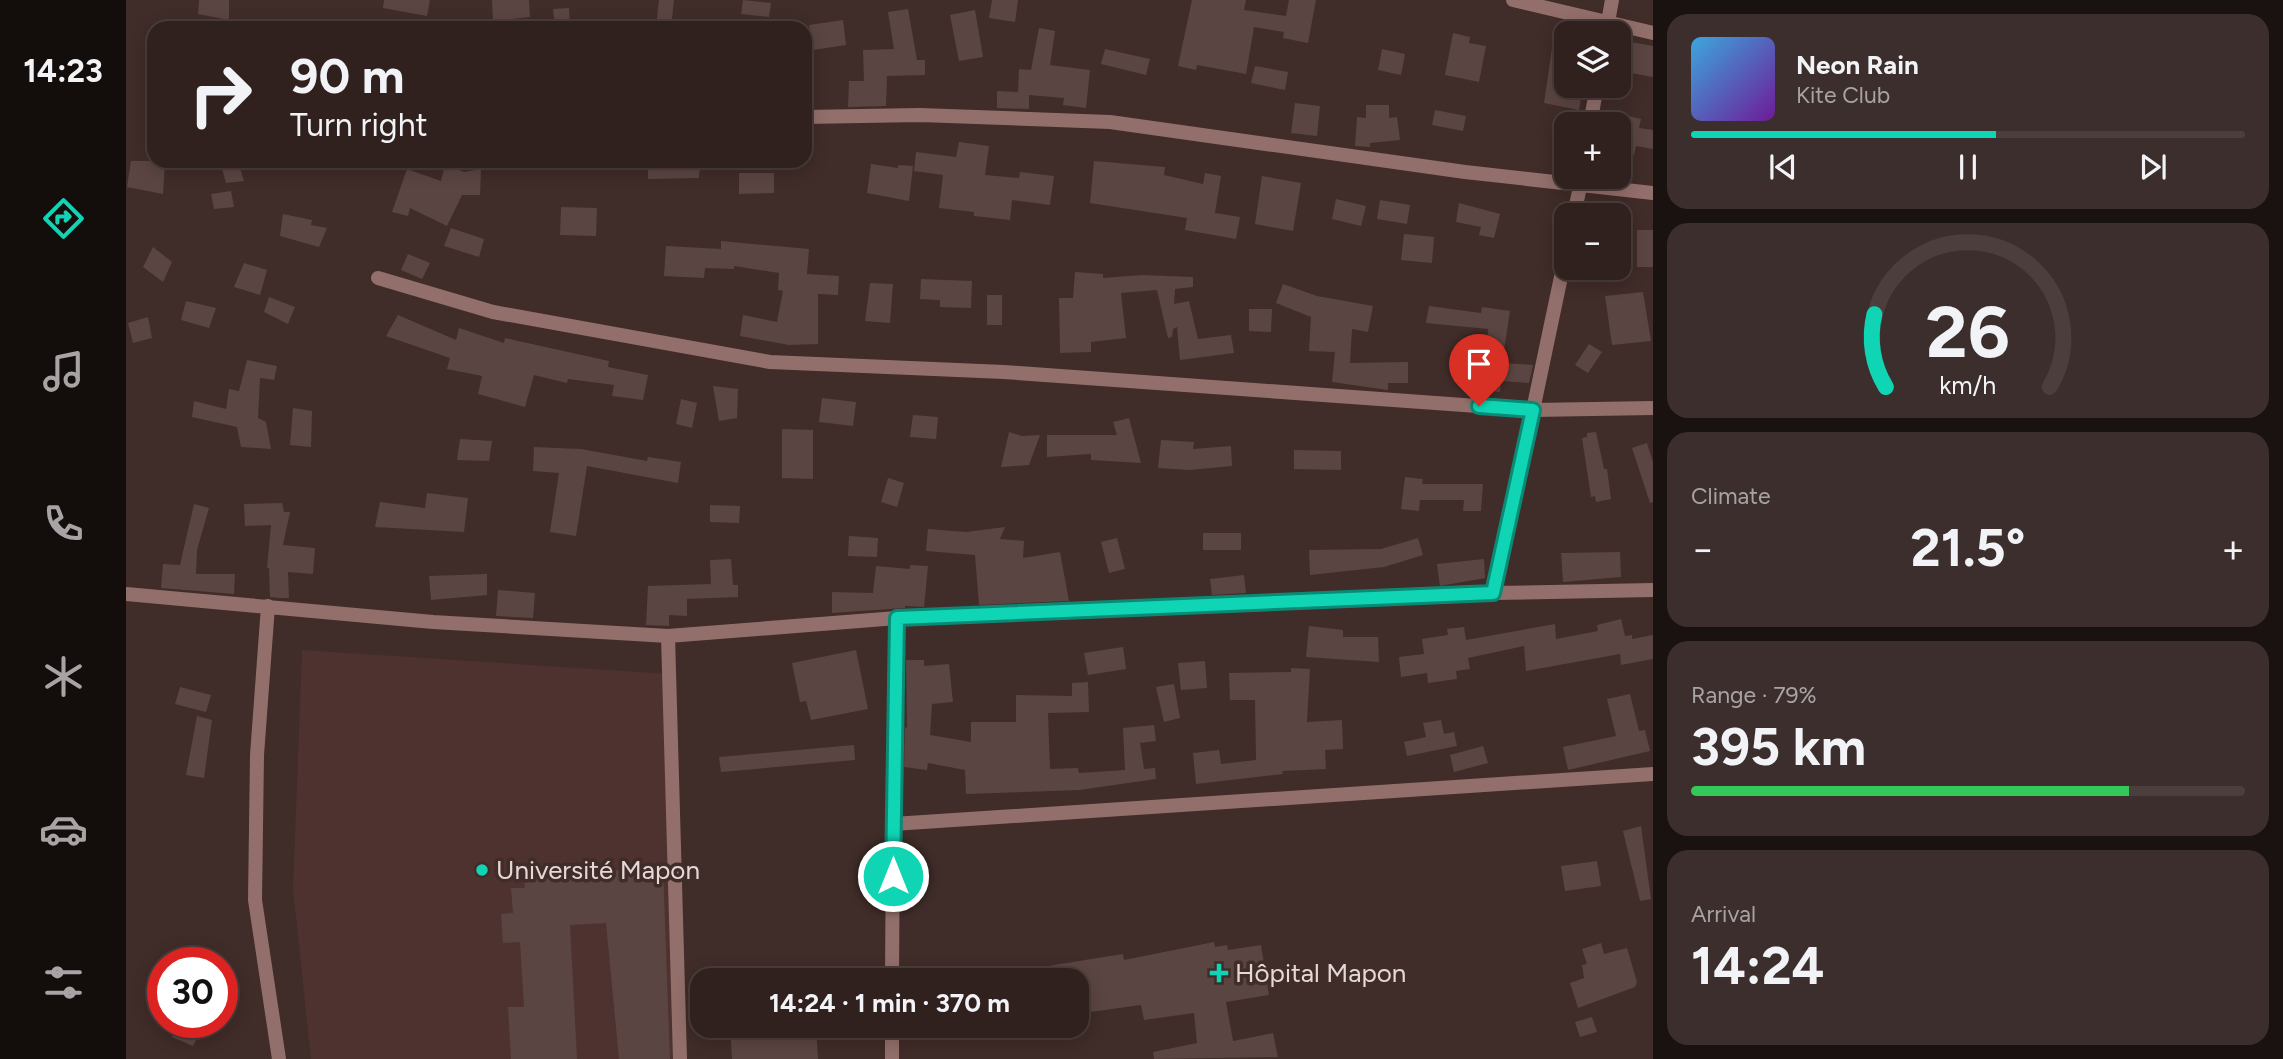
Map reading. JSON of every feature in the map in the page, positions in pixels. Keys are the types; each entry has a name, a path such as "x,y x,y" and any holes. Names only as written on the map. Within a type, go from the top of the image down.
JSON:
{"street":[{"path":"1513,0 1581,21"},
{"path":"1608,21 1612,0"},
{"path":"1631,31 1653,33"},
{"path":"812,117 920,114 1110,122 1465,172 1554,178"},
{"path":"1631,189 1653,193"},
{"path":"378,278 493,312 770,362 1004,372 1533,410 1653,408"},
{"path":"1493,593 1560,280"},
{"path":"126,594 459,624 668,636 723,629 810,628 897,618 1493,593 1653,590"},
{"path":"268,606 257,755 255,900 279,1059"},
{"path":"892,968 897,618"},
{"path":"668,636 680,1059"},
{"path":"893,824 1653,774"},
{"path":"892,1038 892,1059"}],"shaded area":[{"name":"Université Mapon","path":"302,650 671,674 678,1059 311,1059 293,889"}],"building":[{"path":"199,0 229,0 229,20 198,14"},
{"path":"384,0 430,0 427,16 383,8"},
{"path":"492,0 529,0 530,17 493,21"},
{"path":"659,0 674,0 672,21 657,21"},
{"path":"743,0 771,3 769,17 741,14"},
{"path":"992,0 1018,0 1015,22 989,18"},
{"path":"1192,0 1246,0 1244,10 1286,16 1289,0 1316,0 1308,43 1283,38 1284,32 1254,27 1246,74 1197,65 1196,70 1178,66"},
{"path":"569,8 570,21 554,21 553,9"},
{"path":"908,9 917,60 925,60 925,75 887,76 886,106 848,107 849,81 864,81 863,50 894,49 888,12"},
{"path":"975,10 983,57 959,61 950,15"},
{"path":"843,20 846,45 813,50 812,25"},
{"path":"1039,28 1055,31 1050,65 1090,70 1086,108 1063,105 1064,98 1029,95 1029,109 997,108 997,91 1018,92 1019,69 1031,70"},
{"path":"1453,33 1470,37 1469,43 1486,46 1479,82 1445,75"},
{"path":"1631,42 1653,46 1653,77 1631,73"},
{"path":"1554,48 1554,98 1581,98 1579,110 1544,103"},
{"path":"1105,49 1150,59 1146,75 1101,64"},
{"path":"1382,49 1405,54 1401,75 1378,70"},
{"path":"1255,66 1288,72 1285,90 1251,83"},
{"path":"1295,103 1320,106 1317,136 1291,133"},
{"path":"1366,105 1389,105 1389,118 1397,117 1400,140 1370,143 1370,147 1355,146 1357,117 1366,118"},
{"path":"1435,110 1466,116 1463,131 1432,125"},
{"path":"1631,117 1641,119 1639,128 1653,130 1653,149 1636,146 1634,155 1631,154"},
{"path":"959,142 989,146 985,175 1019,178 1020,172 1054,176 1050,205 1012,200 1010,220 939,208 943,175 914,171 916,152 956,157"},
{"path":"131,161 147,161 147,168 165,168 163,194 127,187"},
{"path":"1094,161 1165,167 1164,175 1203,184 1205,173 1221,176 1215,213 1240,217 1236,239 1185,230 1187,218 1090,203"},
{"path":"871,164 898,168 898,165 913,166 909,201 867,193"},
{"path":"222,168 240,168 244,181 226,183"},
{"path":"444,168 464,172 481,169 480,195 462,195 447,226 410,208 408,216 392,212 407,169 441,181"},
{"path":"648,168 700,168 699,178 648,179"},
{"path":"739,173 774,173 774,193 739,194"},
{"path":"1262,176 1301,183 1293,231 1255,224"},
{"path":"231,191 234,207 214,209 211,194"},
{"path":"1336,199 1366,206 1361,226 1332,219"},
{"path":"1380,200 1410,205 1407,224 1377,219"},
{"path":"1459,203 1500,214 1494,238 1479,235 1481,227 1456,222"},
{"path":"561,207 597,208 596,236 560,235"},
{"path":"283,214 312,220 311,225 327,228 319,247 280,236"},
{"path":"451,228 484,239 479,257 444,246"},
{"path":"1637,230 1653,230 1653,267 1637,267"},
{"path":"1404,234 1434,237 1432,263 1401,260"},
{"path":"721,241 809,249 807,274 839,276 838,295 818,294 818,344 789,345 740,336 743,315 777,322 783,291 778,290 779,273 734,266 734,269 705,268 704,278 664,276 666,246 721,249"},
{"path":"153,247 172,262 163,282 143,267"},
{"path":"408,254 430,263 422,279 401,270"},
{"path":"244,263 267,270 260,295 234,287"},
{"path":"1075,272 1103,274 1103,278 1142,275 1193,277 1193,287 1175,289 1174,304 1189,301 1198,339 1231,335 1234,353 1180,360 1177,327 1173,329 1172,337 1168,338 1157,290 1121,293 1126,338 1091,342 1091,352 1060,353 1059,298 1073,298"},
{"path":"921,279 972,281 971,308 940,307 940,300 920,299"},
{"path":"870,283 893,284 890,323 865,321"},
{"path":"1283,284 1317,296 1373,306 1368,332 1352,329 1350,363 1408,362 1408,383 1388,383 1388,390 1332,382 1335,352 1309,351 1311,317 1276,303"},
{"path":"1643,292 1651,341 1612,345 1605,296"},
{"path":"987,295 1002,295 1002,325 987,325"},
{"path":"269,297 295,307 288,324 264,312"},
{"path":"186,301 216,308 209,328 181,320"},
{"path":"1429,306 1481,313 1482,307 1510,311 1502,363 1533,365 1529,383 1501,381 1500,392 1484,391 1488,329 1426,323"},
{"path":"1249,309 1272,309 1271,332 1249,331"},
{"path":"398,315 456,340 459,328 504,343 505,338 609,361 608,367 648,375 643,400 612,396 614,385 568,379 567,383 534,375 525,407 478,394 482,376 447,369 450,358 386,336"},
{"path":"148,317 152,338 133,343 128,323"},
{"path":"1589,344 1602,352 1588,373 1575,365"},
{"path":"247,360 277,366 274,380 260,378 258,418 266,422 271,449 241,447 237,427 192,417 194,401 226,409 229,389 239,391"},
{"path":"713,386 738,389 737,418 719,421"},
{"path":"822,398 856,402 853,426 819,422"},
{"path":"681,399 697,403 692,428 676,424"},
{"path":"293,408 312,411 311,447 290,445"},
{"path":"913,415 938,417 936,439 910,437"},
{"path":"1129,418 1141,463 1091,460 1091,454 1047,457 1047,435 1117,435 1113,422"},
{"path":"782,429 813,430 813,479 782,478"},
{"path":"1009,432 1022,436 1040,435 1029,465 1001,467"},
{"path":"1596,432 1604,469 1607,469 1611,499 1596,502 1595,496 1591,497 1582,438 1587,437 1587,433"},
{"path":"460,439 492,441 489,461 457,460"},
{"path":"1161,440 1194,442 1193,449 1231,446 1232,466 1190,470 1158,468"},
{"path":"1647,443 1653,462 1653,502 1650,503 1632,448"},
{"path":"534,447 581,449 647,461 648,457 681,462 678,483 587,466 576,536 550,532 559,473 533,471"},
{"path":"1294,450 1341,451 1341,470 1294,469"},
{"path":"1405,477 1423,479 1422,484 1483,484 1481,511 1463,511 1464,500 1420,500 1419,511 1401,509"},
{"path":"888,478 904,483 897,507 881,502"},
{"path":"427,493 468,498 464,532 375,527 380,502 425,508"},
{"path":"282,503 284,512 290,512 283,545 315,548 313,574 288,572 289,598 270,597 267,568 271,525 245,526 244,504"},
{"path":"194,504 209,508 197,550 196,574 235,574 234,594 161,588 163,564 180,565"},
{"path":"710,505 740,506 739,523 710,522"},
{"path":"1005,527 1000,539 1024,541 1023,558 1060,552 1069,601 979,605 975,555 926,551 928,529 966,532"},
{"path":"1203,533 1241,533 1241,550 1203,550"},
{"path":"849,536 878,538 877,557 848,556"},
{"path":"1117,538 1125,569 1109,573 1101,542"},
{"path":"1418,538 1423,555 1384,567 1310,575 1309,550 1381,549"},
{"path":"1620,552 1621,577 1563,582 1561,553"},
{"path":"731,559 733,585 738,585 738,597 687,599 687,616 669,615 669,626 646,625 648,586 711,584 710,560"},
{"path":"1484,559 1485,578 1440,586 1437,564"},
{"path":"910,565 928,566 924,607 905,606 832,613 832,592 873,593 876,566 910,569"},
{"path":"487,574 487,595 431,600 429,576"},
{"path":"1244,575 1246,593 1212,595 1210,579"},
{"path":"498,590 535,593 533,618 496,616"},
{"path":"1621,619 1625,636 1632,635 1632,639 1653,635 1653,659 1621,665 1620,654 1526,671 1524,646 1468,658 1470,669 1456,671 1457,679 1428,683 1427,673 1401,677 1399,657 1424,654 1422,639 1448,635 1447,629 1464,627 1466,640 1555,624 1556,639 1598,631 1597,625"},
{"path":"1309,626 1343,630 1343,637 1378,637 1379,662 1306,657"},
{"path":"1123,647 1126,669 1088,675 1084,653"},
{"path":"856,650 868,709 811,720 806,701 800,702 792,663"},
{"path":"906,660 924,660 924,666 949,664 953,702 932,704 930,735 971,742 971,722 1016,722 1016,695 1072,696 1072,683 1088,682 1089,712 1048,713 1050,769 1078,768 1079,773 1125,770 1123,728 1154,725 1156,741 1140,743 1144,769 1155,768 1156,779 1079,790 966,794 965,770 928,763 927,770 904,767 905,727 907,728"},
{"path":"1205,661 1207,688 1181,690 1178,663"},
{"path":"1291,668 1310,669 1307,722 1342,720 1343,749 1325,750 1326,769 1282,771 1283,774 1196,784 1193,753 1219,750 1221,764 1256,760 1255,700 1230,700 1229,673 1291,672"},
{"path":"1174,684 1180,718 1164,722 1156,687"},
{"path":"180,687 211,695 206,712 175,704"},
{"path":"1630,694 1639,731 1645,730 1650,751 1568,770 1563,747 1616,736 1607,699"},
{"path":"197,716 212,720 204,778 186,775"},
{"path":"1441,720 1444,734 1454,732 1457,746 1407,756 1404,742 1426,737 1423,723"},
{"path":"854,745 855,760 721,772 719,757"},
{"path":"1483,746 1488,763 1454,772 1450,755"},
{"path":"1641,826 1651,899 1640,901 1623,831"},
{"path":"1597,861 1601,886 1565,891 1561,866"},
{"path":"663,868 670,1059 619,1059 606,923 570,925 577,1059 511,1059 508,1007 524,1007 520,942 503,943 501,914 513,913 511,888 525,888 524,876"},
{"path":"1214,942 1215,947 1227,945 1228,950 1261,945 1269,995 1226,1002 1233,1041 1273,1033 1278,1057 1154,1059 1153,1052 1197,1043 1194,1013 1144,1020 1141,1005 1089,1012 1089,968 1048,968 1123,954 1124,960"},
{"path":"1601,943 1604,954 1627,948 1637,982 1635,987 1578,1008 1570,983 1584,978 1582,965 1587,964 1582,949"},
{"path":"1592,1017 1597,1032 1580,1037 1575,1022"},
{"path":"174,1038 197,1038 193,1046"},
{"path":"731,1038 817,1038 818,1059 732,1059"}],"place":[{"name":"Université Mapon","path":"482,870"},
{"name":"Hôpital Mapon","path":"1219,973"}],"route":[{"path":"893,876 897,618 1493,593 1533,410 1479,406"}]}
